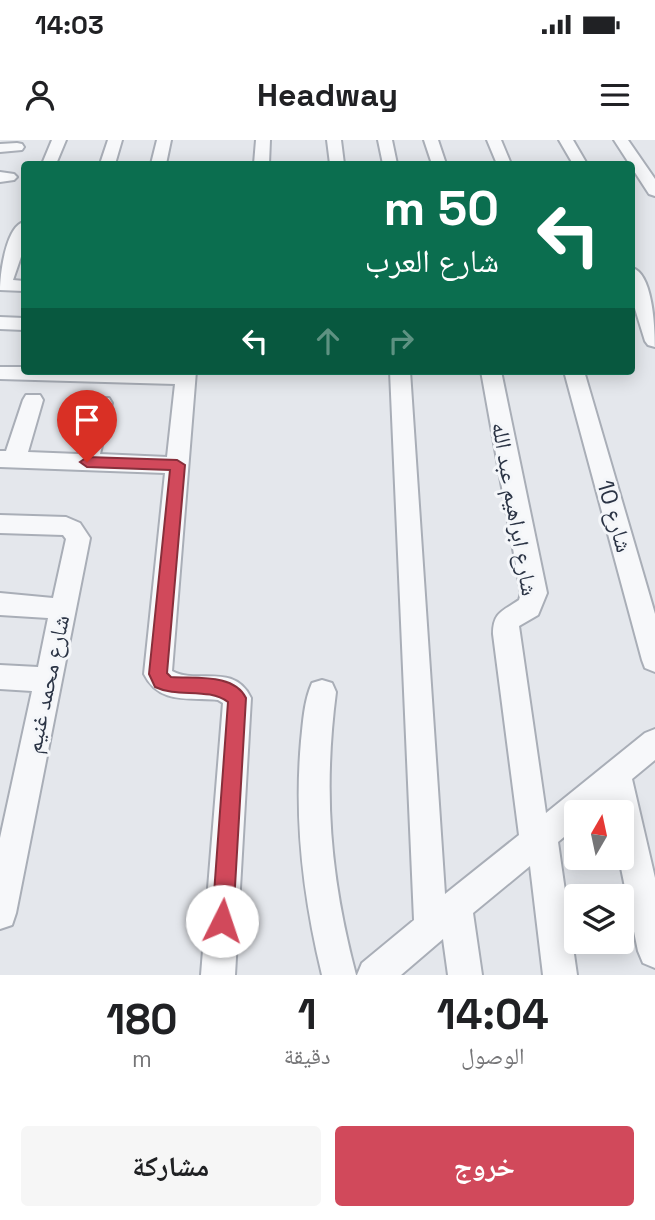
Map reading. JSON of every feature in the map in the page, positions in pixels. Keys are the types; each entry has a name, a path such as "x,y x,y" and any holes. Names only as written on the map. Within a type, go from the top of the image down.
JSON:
{"street":[{"path":"50,161 59,140"},
{"path":"109,161 115,140"},
{"path":"160,161 164,140"},
{"path":"262,161 263,140"},
{"path":"334,140 337,161"},
{"path":"385,140 389,161"},
{"path":"431,140 438,161"},
{"path":"494,140 504,161"},
{"path":"566,140 578,161"},
{"path":"621,140 655,191"},
{"path":"0,148 17,147"},
{"path":"21,235 1,285 21,286"},
{"path":"635,282 655,341"},
{"path":"0,323 21,324"},
{"path":"0,373 21,373"},
{"path":"186,375 158,674 162,681 170,685 222,688 234,694 238,705 219,975"},
{"path":"400,375 443,917 465,975"},
{"name":"شارع ابراهيم عبد الله","path":"492,375 534,593 534,602 530,609 515,614 506,621 506,634 538,838"},
{"name":"شارع 10","path":"575,375 655,660"},
{"path":"33,400 7,459 177,465"},
{"path":"87,462 102,403"},
{"name":"شارع محمد غنيم","path":"0,524 59,525 72,528 78,538 0,913"},
{"path":"0,604 63,610"},
{"path":"0,677 48,680"},
{"path":"322,692 314,743 312,811 315,860 326,927 339,975"},
{"path":"374,975 655,742"},
{"path":"616,774 655,951"},
{"path":"538,838 560,975"}],"route":[{"path":"87,462 177,465 158,674 165,684 222,688 229,690 237,698 222,921"}]}
